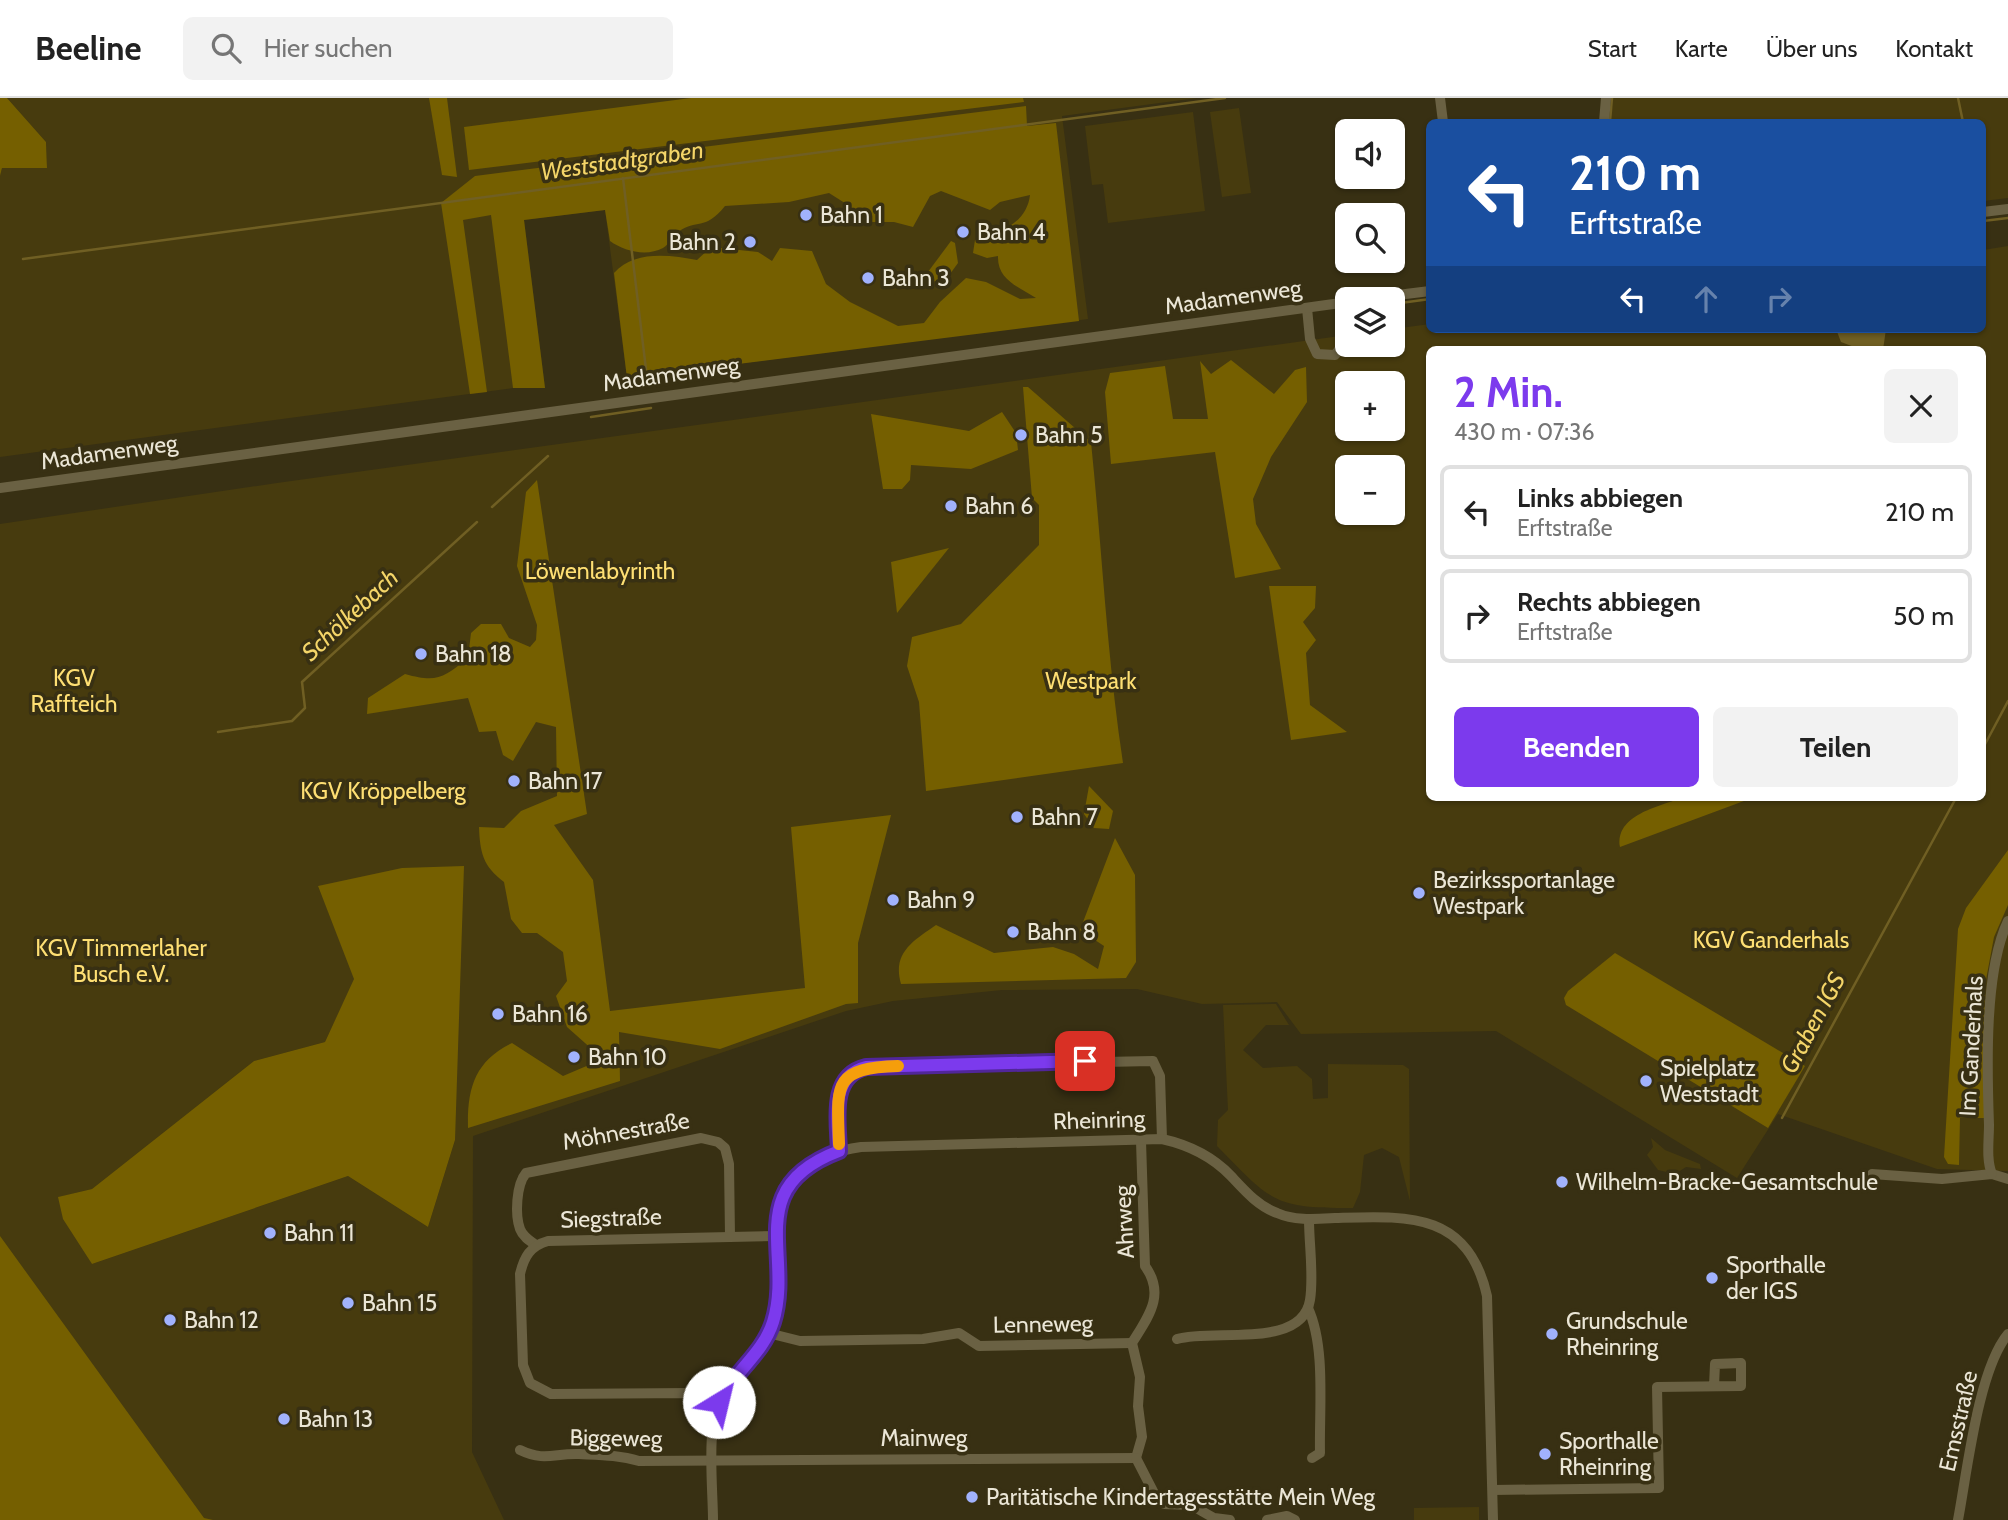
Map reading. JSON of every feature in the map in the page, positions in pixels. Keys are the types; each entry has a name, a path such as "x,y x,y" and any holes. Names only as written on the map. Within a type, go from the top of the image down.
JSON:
{"street":[{"path":"1440,98 1443,119"},
{"path":"1604,119 1606,98"},
{"path":"1986,212 2008,209"},
{"path":"1405,294 1426,292"},
{"name":"Madamenweg","path":"0,488 1335,304"},
{"path":"1307,307 1313,350 1321,356 1335,355"},
{"name":"Im Ganderhals","path":"1992,1174 1988,1078 1992,1001 1998,952 2008,921"},
{"path":"839,1151 838,1108 842,1086 847,1077 866,1067 1153,1061 1160,1076 1162,1139"},
{"name":"Möhnestraße","path":"536,1245 525,1237 519,1226 520,1184 526,1173 540,1168 701,1138 718,1142 728,1156 730,1236"},
{"name":"Rheinring","path":"713,1520 714,1423 719,1402 768,1333 776,1304 775,1236 780,1208 792,1184 811,1164 839,1151 882,1146 1162,1139 1184,1145 1209,1157 1264,1207 1289,1217 1385,1217 1421,1220 1451,1233 1472,1255 1487,1296 1493,1520"},
{"name":"Ahrweg","path":"1132,1343 1143,1328 1156,1294 1153,1276 1145,1266 1141,1141"},
{"path":"1872,1174 1941,1179 1992,1174 2008,1179"},
{"path":"1309,1219 1308,1308 1317,1327 1320,1453 1312,1458"},
{"name":"Siegstraße","path":"719,1402 692,1394 561,1395 535,1387 528,1379 523,1365 520,1274 528,1252 536,1245 570,1240 775,1236"},
{"path":"1177,1339 1194,1334 1276,1332 1299,1322 1308,1308"},
{"name":"Lenneweg","path":"768,1333 800,1341 923,1339 959,1334 979,1346 1132,1343"},
{"name":"Emsstraße","path":"1958,1520 1982,1399 1996,1354 2008,1334"},
{"path":"1132,1343 1140,1377 1138,1406 1142,1437 1136,1458 1156,1497 1164,1504 1191,1505 1214,1518 1230,1520"},
{"path":"1493,1490 1659,1488 1657,1387 1714,1386"},
{"name":"Biggeweg","path":"520,1450 544,1458 579,1454 625,1457 639,1461 713,1461"},
{"name":"Mainweg","path":"713,1461 1136,1458"},
{"path":"1267,1520 1287,1516 1295,1520"}],"green space":[{"path":"0,98 7,98 46,142 47,168 2,168 0,176"},
{"path":"7,98 1197,98 1062,116 1088,319 627,378 605,210 524,220 545,388 513,388 0,457 0,176 2,168 47,167 46,142"},
{"path":"429,98 447,98 457,177 442,175"},
{"path":"691,98 1023,98 1024,102 469,170 464,127"},
{"path":"1613,98 2008,98 2008,198 1986,201 1986,119 1611,119"},
{"path":"1026,106 1027,126 1056,123 1079,321 627,378 614,273 632,261 653,256 697,260 711,247 758,252 772,261 780,248 812,251 826,284 850,302 898,326 924,323 940,302 966,278 986,282 1020,299 1036,298 1005,277 998,256 987,258 973,253 975,240 1002,231 1018,220 1028,205 1030,195 1000,202 990,210 941,191 930,196 913,227 894,222 862,222 848,205 829,193 789,202 725,206 711,219 685,228 663,248 650,252 628,250 610,241 605,210 524,220 545,388 513,388 491,215 463,220 487,392 470,394 441,203 475,176"},
{"path":"1239,108 1251,193 1222,197 1210,112"},
{"path":"1193,112 1205,211 1108,223 1103,184 1092,185 1085,126"},
{"path":"951,241 955,243 958,263 950,274 931,283 922,280"},
{"name":"Westpark","path":"2008,246 2008,1171 1937,1169 1778,1114 1737,1178 1496,1031 1301,1034 1277,1002 1202,1004 1137,989 1002,990 893,1001 846,1011 473,1136 472,1452 504,1520 0,1520 0,524 277,483 1335,337 1335,357 1405,357 1405,327 1426,325 1426,333 1986,333 1986,250","holes":["318,886 455,1140 428,1227 348,1176 92,1264 59,1197 92,1189 254,1061 325,1042 355,979"]},
{"path":"1231,360 1274,394 1295,370 1306,367 1307,402 1271,457 1253,499 1256,524 1281,569 1235,578 1215,452 1111,464 1105,392 1110,373 1165,366 1173,419 1208,419 1200,361 1211,374"},
{"path":"1023,387 1028,387 1091,442 1123,763 926,791 919,702 907,666 912,637 961,624 1039,545 1039,505 1032,498"},
{"path":"1002,412 1016,433 1018,450 971,469 911,465 910,480 902,489 883,489 871,414 969,431"},
{"path":"537,480 587,814 554,825 593,880 610,1011 805,988 791,827 891,815 858,943 858,1003 846,1004 720,1049 619,1032 620,1081 468,1128 469,1100 476,1077 489,1058 512,1043 563,1076 603,1059 567,1027 556,996 567,981 563,952 537,933 522,933 511,919 504,882 487,864 480,844 479,827 504,828 521,811 557,796 556,727 536,722 513,761 503,755 496,731 479,732 468,698 367,714 368,698 405,674 432,678 446,674 468,658 471,633 481,624 501,624 509,638 530,647 536,640 537,625 517,566 526,492"},
{"path":"949,548 897,613 891,562"},
{"path":"1269,586 1316,586 1315,608 1303,622 1316,640 1306,653 1310,705 1347,732 1291,740"},
{"path":"1089,786 1113,811 1109,829 1094,828 1084,814"},
{"path":"1673,801 1744,801 1620,847 1620,836 1624,827 1650,809"},
{"path":"1115,838 1135,875 1136,962 1126,978 901,984 899,964 906,949 936,925 994,953 1053,947 1074,954 1098,969 1104,946 1080,930"},
{"path":"2008,850 2008,905 1994,937 1985,985 1984,1118 1960,1118 1959,1165 1948,1164 1944,1157 1958,929 1966,908"},
{"path":"464,866 455,1140 428,1227 348,1176 92,1264 63,1219 58,1197 92,1189 254,1061 325,1042 354,979 318,886 402,868"},
{"path":"1615,953 1805,1066 1768,1128 1566,1005 1564,998 1568,991"},
{"path":"1276,1004 1289,1025 1266,1025 1243,1050 1263,1068 1297,1066 1312,1079 1313,1099 1328,1098 1328,1064 1403,1065 1409,1069 1410,1201 1399,1157 1382,1148 1364,1155 1360,1192 1353,1208 1326,1208 1289,1203 1276,1198 1250,1179 1217,1146 1218,1120 1228,1110 1223,1005"},
{"name":"Spielplatz Weststadt","path":"1651,1138 1665,1150 1700,1164 1701,1169 1686,1167 1675,1174 1658,1170 1647,1155 1653,1147"},
{"path":"0,1236 204,1518 213,1520 0,1520"},
{"path":"1479,1507 1479,1520 1414,1520 1414,1508"}],"shaded area":[{"path":"1838,333 1885,333 1884,346 1852,346 1841,342"}],"waterway":[{"name":"Weststadtgraben","path":"23,259 1225,98"},
{"path":"1610,119 1612,98"},
{"name":"Graben IGS","path":"1958,98 1962,119"},
{"name":"Schölkebach","path":"623,178 648,386"},
{"name":"Graben IGS","path":"1986,221 2008,218"},
{"path":"1405,302 1426,300"},
{"name":"Schölkebach","path":"591,417 651,408"},
{"name":"Schölkebach","path":"492,507 548,456"},
{"name":"Schölkebach","path":"218,732 292,721 305,708 302,682 477,522"},
{"name":"Graben IGS","path":"1986,742 2008,701"},
{"name":"Graben IGS","path":"1782,1118 1954,801"}],"slow traffic":[{"path":"839,1144 839,1096 847,1077 861,1068 898,1066"}],"place":[{"name":"Bahn 1","path":"806,215"},
{"name":"Bahn 4","path":"963,232"},
{"name":"Bahn 2","path":"750,242"},
{"name":"Bahn 3","path":"868,278"},
{"name":"Bahn 5","path":"1021,435"},
{"name":"Bahn 6","path":"951,506"},
{"name":"Bahn 18","path":"421,654"},
{"name":"Bahn 17","path":"514,781"},
{"name":"Bahn 7","path":"1017,817"},
{"name":"Bezirkssportanlage Westpark","path":"1419,893"},
{"name":"Bahn 9","path":"893,900"},
{"name":"Bahn 8","path":"1013,932"},
{"name":"Bahn 16","path":"498,1014"},
{"name":"Bahn 10","path":"574,1057"},
{"name":"Spielplatz Weststadt","path":"1646,1081"},
{"name":"Wilhelm-Bracke-Gesamtschule","path":"1562,1182"},
{"name":"Bahn 11","path":"270,1233"},
{"name":"Sporthalle der IGS","path":"1712,1278"},
{"name":"Bahn 15","path":"348,1303"},
{"name":"Bahn 12","path":"170,1320"},
{"name":"Grundschule Rheinring","path":"1552,1334"},
{"name":"Bahn 13","path":"284,1419"},
{"name":"Sporthalle Rheinring","path":"1545,1454"},
{"name":"Paritätische Kindertagesstätte Mein Weg","path":"972,1497"}],"route":[{"path":"719,1402 772,1326 776,1304 775,1236 780,1208 787,1191 804,1170 819,1159 839,1151 839,1096 847,1077 866,1067 1085,1061"}],"park label":[{"name":"Löwenlabyrinth","path":"600,571"},
{"name":"KGV Raffteich","path":"74,691"},
{"name":"KGV Kröppelberg","path":"383,791"},
{"name":"KGV Ganderhals","path":"1771,940"},
{"name":"KGV Timmerlaher Busch e.V.","path":"121,961"}]}
